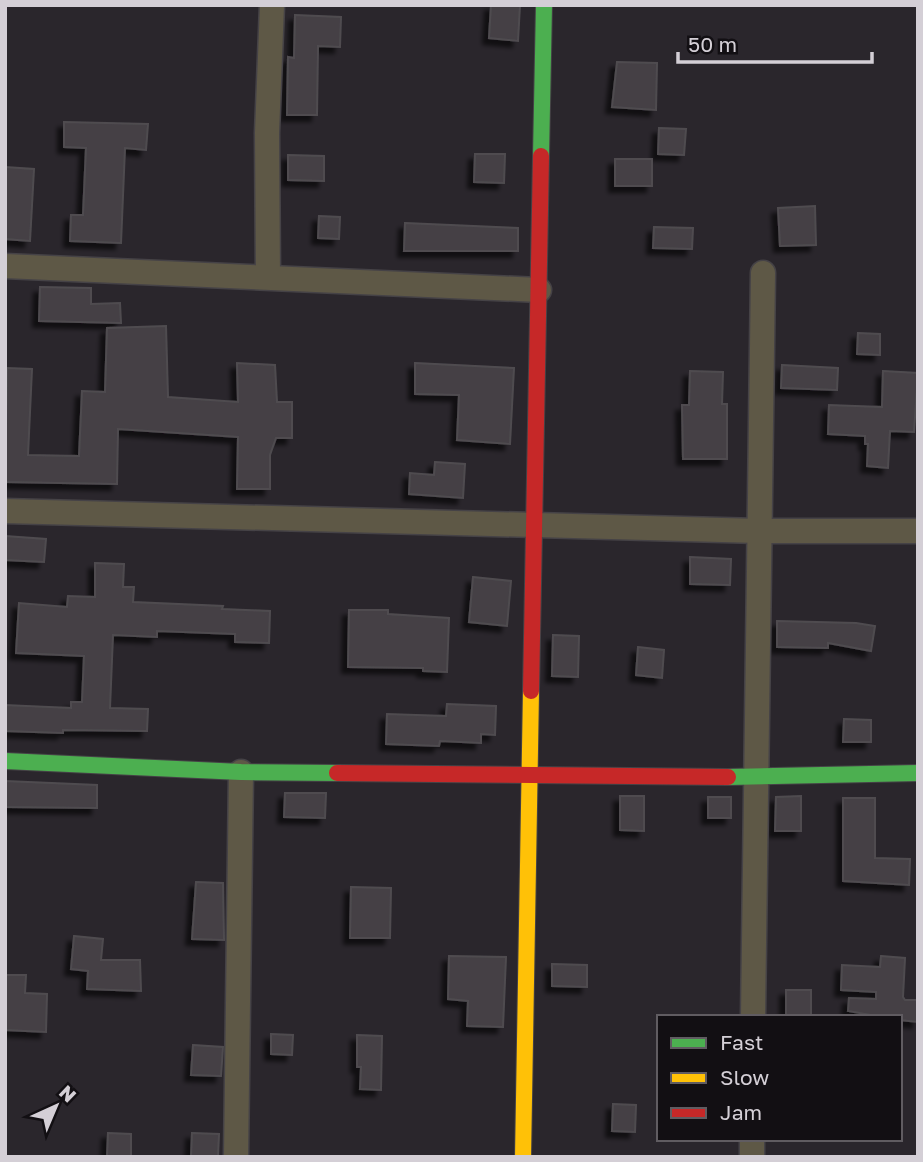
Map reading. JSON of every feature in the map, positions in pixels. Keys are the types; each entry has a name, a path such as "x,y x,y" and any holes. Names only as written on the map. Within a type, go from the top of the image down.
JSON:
{"street":[{"path":"268,278 267,133 272,5"},
{"path":"523,1157 544,5"},
{"path":"5,266 539,290"},
{"path":"753,1015 763,273"},
{"path":"5,511 760,531 918,531"},
{"path":"5,761 241,772 757,777 918,774"},
{"path":"236,1157 241,772"}],"building":[{"path":"491,5 520,5 518,41 489,38"},
{"path":"295,15 341,17 340,47 318,46 317,115 287,115 288,57 294,58"},
{"path":"617,62 657,63 656,110 612,107"},
{"path":"64,122 148,124 146,150 125,148 121,243 70,241 71,215 83,215 86,148 64,147"},
{"path":"659,128 686,129 684,155 658,154"},
{"path":"475,154 505,154 504,183 474,182"},
{"path":"288,155 324,156 324,181 288,180"},
{"path":"615,159 652,159 652,186 615,186"},
{"path":"5,167 34,169 30,241 5,239"},
{"path":"815,206 816,245 780,246 778,208"},
{"path":"319,216 340,217 339,239 318,238"},
{"path":"405,223 518,228 518,251 404,251"},
{"path":"654,227 693,228 692,249 653,248"},
{"path":"40,287 91,288 91,304 120,303 121,323 39,321"},
{"path":"166,326 168,397 238,402 237,363 275,365 277,402 292,402 292,438 276,438 270,455 270,489 237,489 238,437 118,429 117,484 5,482 7,368 32,369 28,455 79,456 82,391 105,392 107,328"},
{"path":"858,333 880,334 880,355 857,354"},
{"path":"415,363 514,368 510,444 457,440 459,395 415,394"},
{"path":"782,365 838,368 837,390 781,388"},
{"path":"690,371 723,372 722,404 727,404 727,459 683,459 682,405 689,405"},
{"path":"883,371 918,373 914,432 890,431 888,468 867,466 868,444 865,444 865,436 828,434 829,405 882,407"},
{"path":"435,462 465,464 463,498 409,494 410,473 434,475"},
{"path":"5,536 46,539 44,562 5,560"},
{"path":"690,557 731,559 730,585 690,584"},
{"path":"95,563 124,564 123,587 134,587 133,602 270,611 269,643 235,642 235,634 157,631 157,637 113,635 110,708 148,709 147,731 5,731 5,705 71,708 71,702 82,702 84,656 16,653 19,603 67,607 68,596 95,597"},
{"path":"473,577 511,581 507,626 469,622"},
{"path":"349,610 388,610 388,614 449,618 447,672 423,671 423,668 348,667"},
{"path":"777,621 875,626 871,651 828,643 828,648 777,647"},
{"path":"553,635 579,636 578,677 552,676"},
{"path":"638,647 664,650 662,678 636,675"},
{"path":"447,704 496,706 495,735 481,734 481,743 440,741 439,746 386,744 387,714 446,716"},
{"path":"844,719 871,720 871,742 843,742"},
{"path":"5,781 97,785 97,808 5,807"},
{"path":"285,793 326,793 325,818 284,817"},
{"path":"620,796 644,796 644,831 620,830"},
{"path":"801,796 801,831 775,831 776,797"},
{"path":"708,797 731,797 731,818 708,818"},
{"path":"843,798 875,798 875,858 910,859 909,885 843,881"},
{"path":"196,882 223,883 224,940 192,939"},
{"path":"351,887 391,888 390,938 350,938"},
{"path":"74,936 103,939 101,960 140,960 141,991 87,989 88,971 71,969"},
{"path":"449,956 506,957 503,1027 467,1026 468,1001 448,999"},
{"path":"881,956 905,958 903,997 905,1000 918,1000 918,1022 902,1020 902,1015 871,1015 848,1011 849,998 876,999 876,992 841,990 842,965 880,967"},
{"path":"552,964 587,965 587,987 552,986"},
{"path":"5,975 26,975 25,993 47,994 46,1032 5,1030"},
{"path":"786,990 811,990 811,1015 786,1015"},
{"path":"271,1034 293,1035 292,1055 271,1054"},
{"path":"357,1035 382,1036 381,1090 360,1089 361,1067 357,1067"},
{"path":"193,1045 223,1047 221,1076 191,1075"},
{"path":"613,1104 636,1105 635,1132 612,1131"},
{"path":"108,1133 131,1134 131,1157 107,1157"},
{"path":"192,1133 219,1134 218,1157 191,1157"}],"traffic: fast":[{"path":"541,156 544,5"},
{"path":"5,761 241,772 337,773"},
{"path":"728,777 918,773"}],"traffic: slow":[{"path":"523,1157 531,691"}],"traffic: jam":[{"path":"531,691 541,156"},
{"path":"337,773 728,777"}]}
